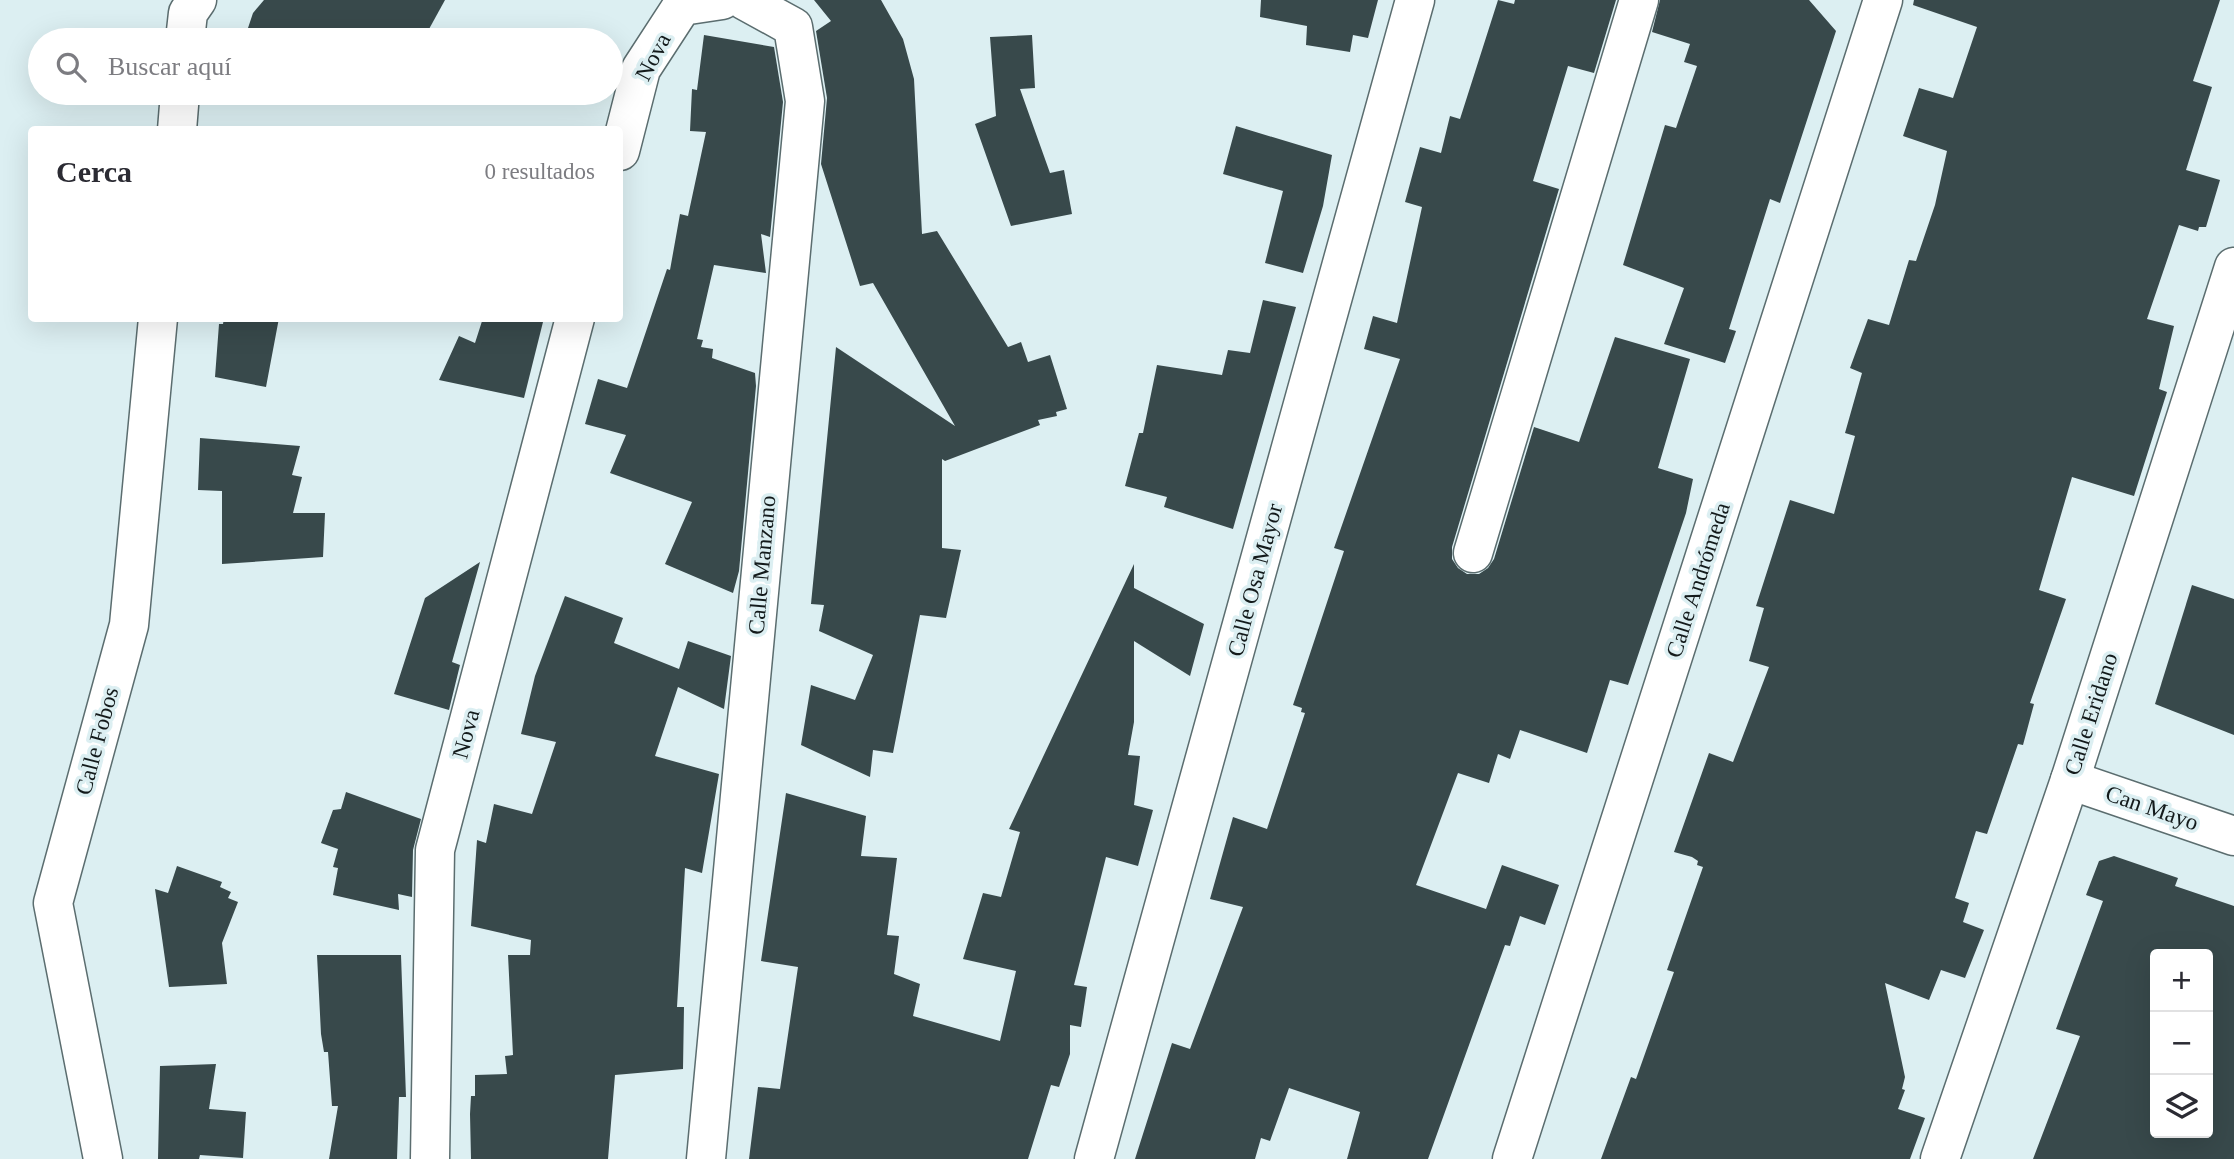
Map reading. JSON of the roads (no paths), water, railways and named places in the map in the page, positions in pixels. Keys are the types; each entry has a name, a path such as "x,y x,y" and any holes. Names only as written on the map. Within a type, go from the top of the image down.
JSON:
{"street":[{"name":"Nova","path":"623,139 641,69 682,6 722,0"},
{"name":"Calle Manzano","path":"706,1159 805,101 793,27 744,0"},
{"name":"Calle Osa Mayor","path":"1094,1159 1415,0"},
{"path":"1473,553 1639,0"},
{"name":"Calle Andrómeda","path":"1512,1159 1883,0"},
{"path":"177,126 179,105"},
{"name":"Calle Eridano","path":"1940,1159 2070,780 2234,267"},
{"name":"Calle Fobos","path":"103,1159 53,904 129,625 158,322"},
{"name":"Nova","path":"429,1159 435,850 574,322"},
{"name":"Can Mayo","path":"2070,780 2234,836"}]}
